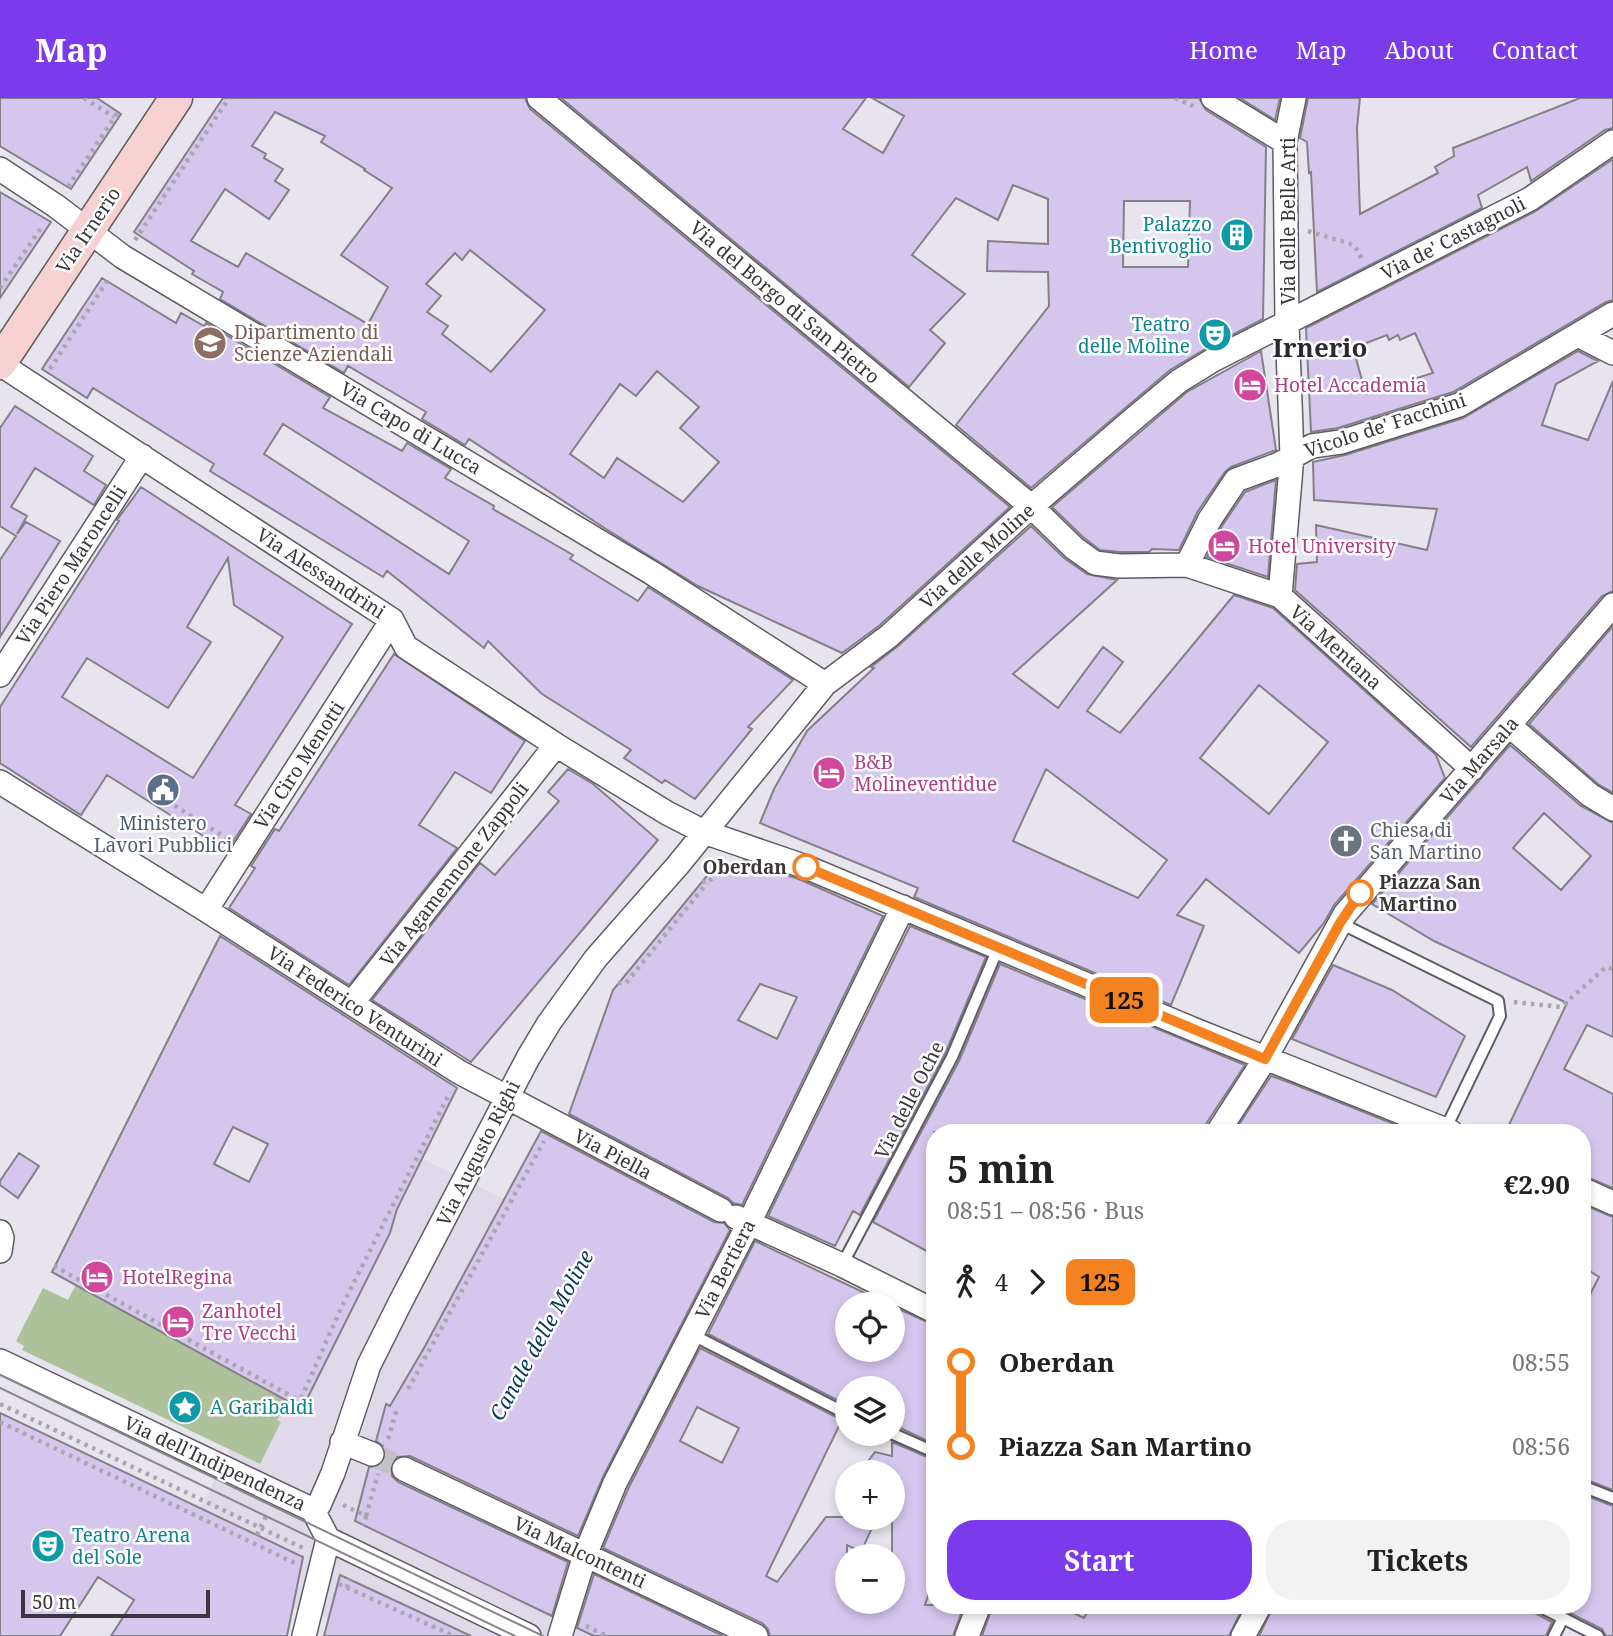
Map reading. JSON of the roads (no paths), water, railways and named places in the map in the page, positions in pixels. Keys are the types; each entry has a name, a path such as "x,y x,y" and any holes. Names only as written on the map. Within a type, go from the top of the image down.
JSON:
{"street":[{"name":"Via Irnerio","path":"0,363 176,98"},
{"name":"Via del Borgo di San Pietro","path":"539,98 1032,506"},
{"path":"1213,98 1286,142"},
{"name":"Via delle Belle Arti","path":"1280,596 1292,456 1287,322 1286,142 1294,98"},
{"name":"Via de' Castagnoli","path":"1287,322 1530,199 1613,143"},
{"name":"Via Capo di Lucca","path":"0,169 123,257 646,569 825,684"},
{"name":"Vicolo de' Facchini","path":"1186,565 1210,519 1236,480 1277,465 1312,446 1341,442 1459,405 1613,314"},
{"name":"Via delle Moline","path":"704,832 825,684 889,636 1032,506 1179,381 1213,360 1287,322"},
{"path":"1578,335 1613,353"},
{"name":"Via Alessandrini","path":"0,363 392,620 406,646 667,813 704,832 806,867 903,906 1265,1059 1430,1124"},
{"name":"Via Piero Maroncelli","path":"0,675 142,456"},
{"name":"Via Mentana","path":"1032,506 1074,548 1095,563 1119,566 1186,565 1280,596 1472,769"},
{"name":"Via Marsala","path":"1223,1124 1265,1059 1340,923 1360,893 1510,726 1613,605"},
{"name":"Via Ciro Menotti","path":"206,910 392,620"},
{"path":"1510,726 1590,795 1613,809"},
{"name":"Via Agamennone Zappoli","path":"352,1003 556,744"},
{"name":"Via Federico Venturini","path":"0,782 459,1072 506,1098"},
{"name":"Via Augusto Righi","path":"313,1510 324,1496 369,1365 535,1046 572,990 704,832"},
{"name":"Via Bertiera","path":"570,1620 585,1555 615,1483 691,1334 735,1217 903,906"},
{"name":"Via Piella","path":"506,1098 735,1217 842,1265 926,1307"},
{"path":"1591,1193 1613,1203"},
{"path":"0,1232 0,1251"},
{"name":"Via dell'Indipendenza","path":"0,1361 313,1510 318,1554"},
{"path":"342,1443 372,1454"},
{"name":"Via Malcontenti","path":"404,1469 756,1636"},
{"path":"304,1636 318,1554 529,1636"},
{"path":"967,1636 976,1614"},
{"path":"1243,1636 1255,1614"}],"lane":[{"path":"1340,923 1498,1001 1500,1016 1451,1124"},
{"name":"Via delle Oche","path":"842,1265 952,1057 999,946"},
{"path":"691,1334 835,1408"},
{"path":"905,1439 926,1448"},
{"path":"1591,1489 1613,1498"},
{"path":"1555,1614 1598,1636"},
{"path":"1554,1636 1563,1618"}],"tunnel":[{"path":"372,1454 404,1469"}],"tram line":[{"path":"0,1375 543,1636"},
{"path":"0,1388 515,1636"}],"place":[{"name":"Palazzo Bentivoglio","path":"1237,235"},
{"name":"Teatro delle Moline","path":"1215,335"},
{"name":"Dipartimento di Scienze Aziendali","path":"210,343"},
{"name":"Hotel Accademia","path":"1250,385"},
{"name":"Hotel University","path":"1224,546"},
{"name":"B&B Molineventidue","path":"829,773"},
{"name":"Ministero Lavori Pubblici","path":"163,790"},
{"name":"Chiesa di San Martino","path":"1346,841"},
{"name":"Oberdan","path":"806,867"},
{"name":"Piazza San Martino","path":"1360,893"},
{"name":"HotelRegina","path":"97,1277"},
{"name":"Zanhotel Tre Vecchi","path":"178,1322"},
{"name":"A Garibaldi","path":"185,1407"},
{"name":"Teatro Arena del Sole","path":"48,1546"}],"district":[{"name":"Irnerio","path":"1320,347"}],"water label":[{"name":"Canale delle Moline","path":"541,1335"}]}
